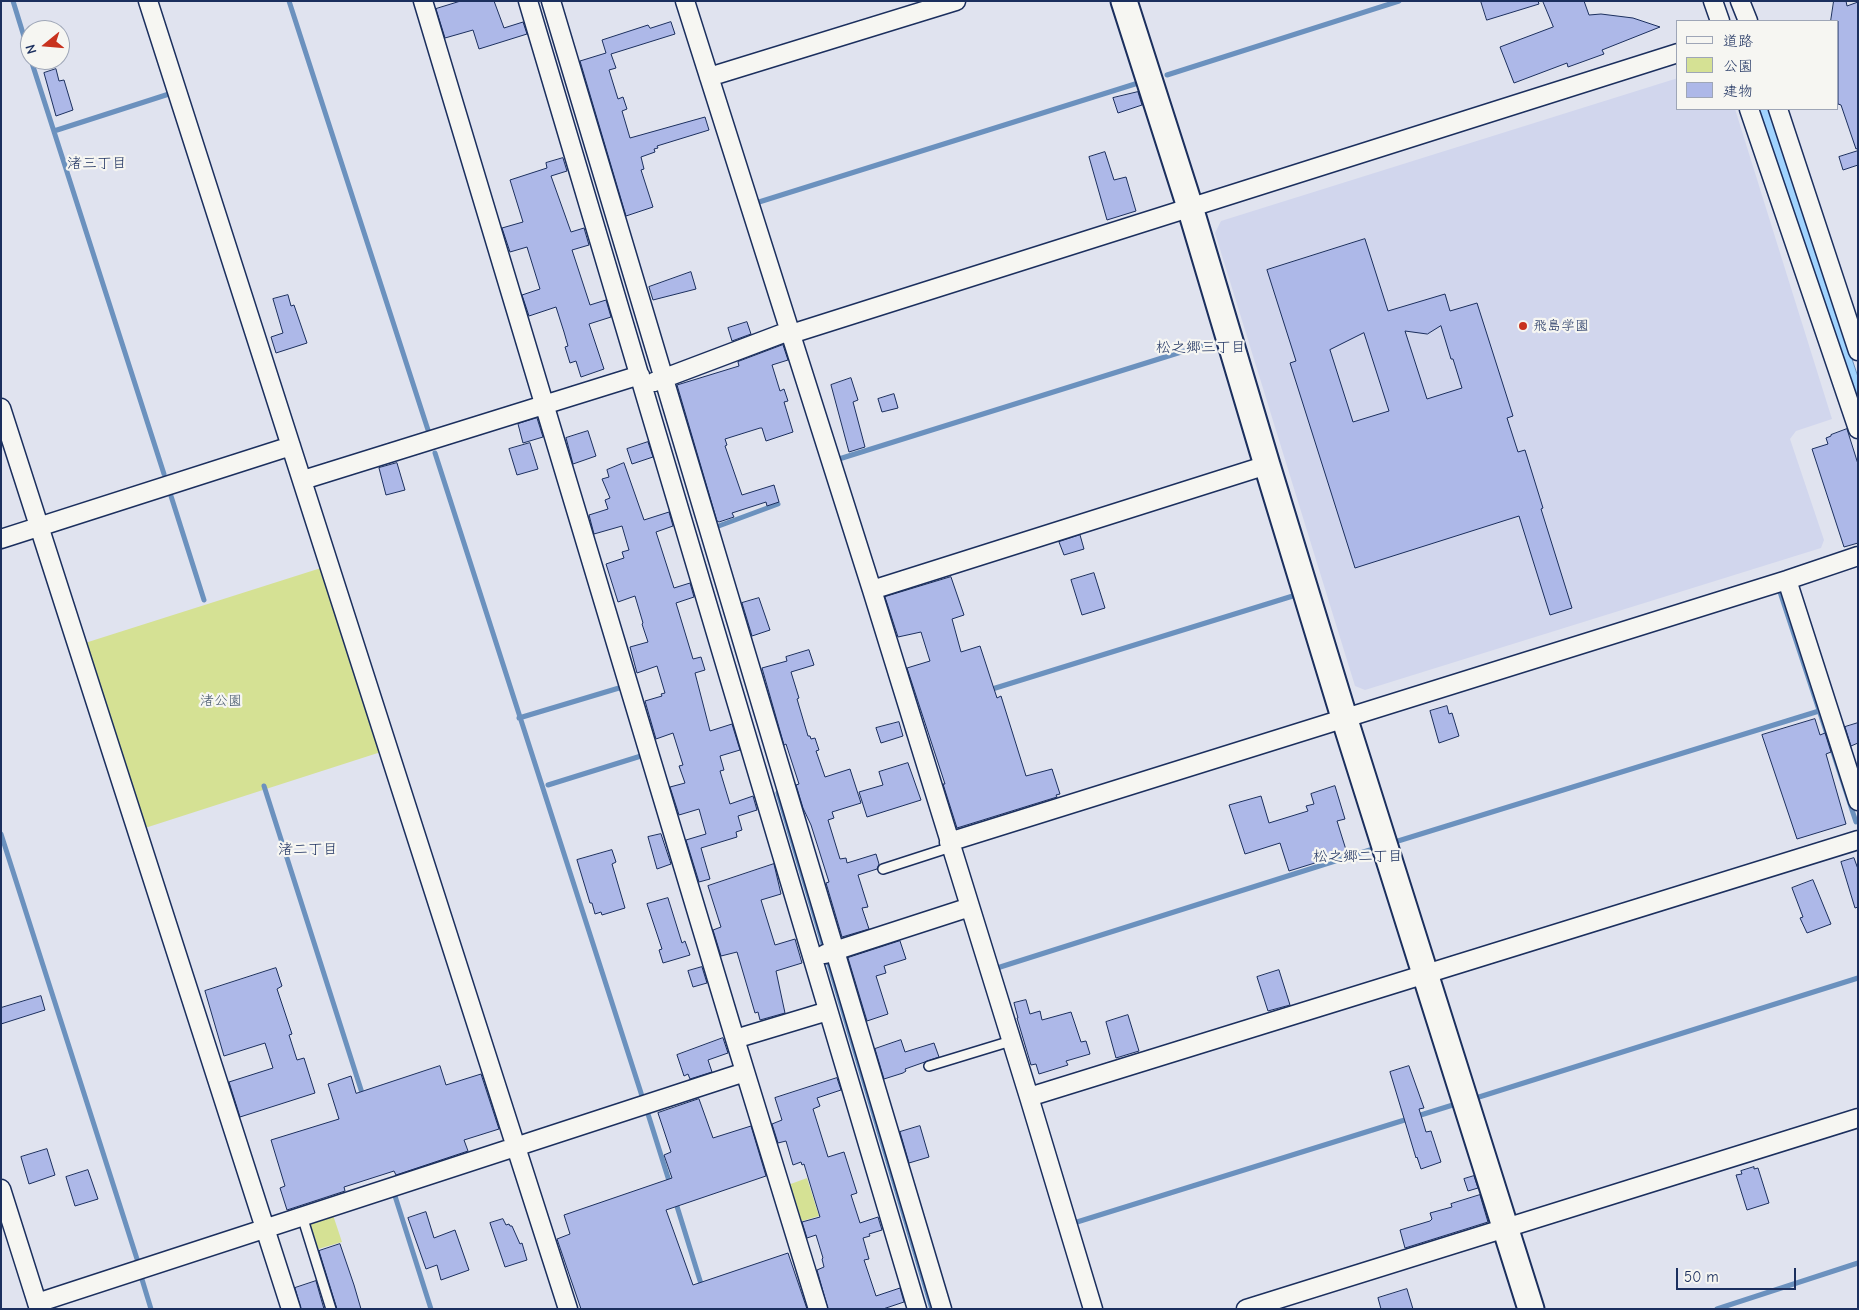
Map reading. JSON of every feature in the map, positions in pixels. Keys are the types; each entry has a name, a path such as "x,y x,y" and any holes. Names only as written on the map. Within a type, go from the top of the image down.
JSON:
{"street":[{"path":"148,1 568,1309"},
{"path":"423,1 818,1309"},
{"path":"528,1 652,380 825,954 942,1309"},
{"path":"551,1 652,380 825,954 828,1011 917,1309"},
{"path":"685,1 872,590 1093,1309"},
{"path":"709,77 956,1"},
{"path":"1124,1 1190,207 1344,717 1531,1309"},
{"path":"1713,1 1720,20"},
{"path":"1740,1 1748,20"},
{"path":"302,480 545,405 652,380 790,332 1676,54"},
{"path":"1749,110 1858,429"},
{"path":"1778,110 1858,351"},
{"path":"1813,295 1838,286"},
{"path":"1,408 291,1309"},
{"path":"1,539 291,446"},
{"path":"872,590 1267,465"},
{"path":"950,844 1344,717 1787,580 1858,556"},
{"path":"1787,580 1858,801"},
{"path":"1029,1097 1858,840"},
{"path":"825,954 970,907"},
{"path":"735,1039 828,1011"},
{"path":"1,1190 38,1306 265,1228 745,1072"},
{"path":"1246,1309 1858,1118"}],"lane":[{"path":"883,869 950,844"},
{"path":"929,1066 1011,1041"},
{"path":"302,1216 331,1309"}],"shaded area":[{"name":"飛島学園","path":"1676,79 1676,110 1735,110 1832,419 1796,431 1790,439 1824,540 1821,548 1365,690 1355,686 1215,233 1221,221"}],"green space":[{"name":"渚公園","path":"321,568 384,751 145,828 85,643"},
{"path":"807,1178 819,1216 799,1222 788,1185"},
{"path":"332,1212 342,1242 318,1249 309,1220"}],"water":[{"path":"1759,110 1769,110 1858,377 1858,405"}],"building":[{"path":"461,1 494,1 504,28 523,22 527,34 479,49 473,30 445,38 436,9"},
{"path":"1481,1 1538,1 1539,4 1487,20"},
{"path":"1543,1 1584,1 1589,15 1601,14 1633,18 1660,27 1602,50 1604,54 1568,67 1567,63 1514,83 1500,47 1553,27"},
{"path":"1834,1 1846,1 1847,6 1858,2 1858,148 1856,149 1841,105 1839,104 1839,20 1831,20"},
{"path":"671,22 675,34 611,54 616,68 609,70 618,99 623,97 627,109 622,111 630,138 705,117 709,130 657,146 658,148 654,149 655,152 641,157 644,169 641,170 653,207 626,216 580,61 606,53 602,40 648,25 650,28"},
{"path":"56,70 59,81 64,80 73,110 56,116 44,73"},
{"path":"1138,92 1142,105 1118,113 1113,98"},
{"path":"1858,151 1858,165 1843,170 1839,157"},
{"path":"1105,152 1114,180 1126,177 1136,211 1107,220 1089,157"},
{"path":"563,158 567,171 551,176 571,232 584,228 589,245 572,250 590,305 606,300 611,317 589,324 604,369 581,377 576,361 570,363 565,347 568,346 556,307 529,316 522,295 540,289 527,247 510,252 502,228 523,222 510,180 547,168 546,163"},
{"path":"1365,239 1388,311 1445,294 1450,311 1477,303 1513,416 1507,418 1518,452 1525,450 1572,608 1550,615 1519,516 1355,568 1290,363 1296,361 1267,270","holes":["1441,326 1462,388 1427,399 1405,331 1427,334","1364,333 1389,411 1353,422 1330,350"]},
{"path":"691,272 696,289 653,300 649,287"},
{"path":"288,295 291,306 294,305 307,343 276,353 271,337 283,333 273,299"},
{"path":"747,322 751,334 732,341 728,328"},
{"path":"783,345 788,360 772,365 780,391 784,389 788,401 784,402 793,432 766,441 762,428 760,428 725,439 727,445 725,446 742,495 774,485 779,502 767,506 766,502 732,513 734,517 719,522 717,521 677,385 739,366 738,362"},
{"path":"851,378 858,400 853,402 865,447 849,452 831,385"},
{"path":"894,394 898,408 882,412 878,399"},
{"path":"537,418 543,437 523,443 518,424"},
{"path":"1847,429 1858,464 1858,543 1844,547 1812,449 1828,444 1826,438"},
{"path":"588,431 596,456 573,464 566,438"},
{"path":"648,442 653,457 632,464 627,449"},
{"path":"530,443 538,469 517,475 509,449"},
{"path":"397,463 405,490 386,495 379,468"},
{"path":"624,463 644,520 669,512 673,526 656,532 674,588 690,583 694,597 676,603 693,659 701,657 705,670 695,673 710,731 732,724 740,750 720,756 724,770 720,771 730,804 753,796 757,810 738,816 742,830 736,832 737,837 701,848 710,879 699,882 686,840 706,834 699,809 679,815 670,787 685,783 679,766 683,765 673,733 656,739 645,701 662,696 661,694 665,693 657,666 637,673 630,647 648,642 643,623 635,596 618,602 606,564 624,558 622,552 629,550 622,526 594,534 589,515 608,509 605,500 610,498 602,479 609,477 607,470"},
{"path":"1080,535 1084,549 1064,555 1059,542"},
{"path":"1094,573 1105,608 1082,615 1071,580"},
{"path":"951,577 964,615 952,619 961,652 980,646 997,698 1001,696 1026,776 1052,769 1060,794 1056,795 1057,797 957,828 943,784 945,784 907,668 930,661 921,632 898,637 885,597"},
{"path":"759,598 770,630 752,636 742,603"},
{"path":"809,650 814,665 791,672 808,736 811,739 815,738 819,750 816,751 825,777 850,769 861,803 832,812 834,818 828,820 840,859 846,858 847,863 876,854 879,864 877,869 858,875 868,907 862,908 869,929 842,937 826,883 829,882 811,825 803,808 796,785 799,784 786,744 784,745 762,668 787,661 786,657"},
{"path":"1447,706 1449,714 1452,713 1459,736 1439,743 1430,711"},
{"path":"1815,719 1820,735 1825,733 1831,752 1826,754 1846,824 1797,839 1762,735"},
{"path":"899,722 903,736 881,743 876,728"},
{"path":"1858,723 1858,743 1851,746 1845,727"},
{"path":"908,763 921,800 867,817 859,792 883,785 879,772"},
{"path":"1335,786 1345,819 1337,821 1347,853 1289,871 1280,843 1245,854 1229,805 1261,796 1269,823 1308,811 1306,806 1314,804 1311,794"},
{"path":"661,834 671,864 657,869 648,837"},
{"path":"612,850 616,862 612,864 625,908 602,915 601,912 595,914 577,860"},
{"path":"1854,858 1858,869 1858,907 1855,908 1841,862"},
{"path":"774,864 781,894 761,900 775,945 795,939 802,963 776,971 785,1013 760,1020 758,1012 755,1013 737,952 721,956 713,930 721,927 708,886"},
{"path":"1813,880 1831,924 1807,933 1800,918 1803,917 1792,888"},
{"path":"668,898 682,943 685,941 690,955 663,963 659,950 662,949 647,904"},
{"path":"900,941 906,959 884,966 886,973 876,976 888,1014 867,1021 848,958"},
{"path":"702,967 707,983 693,987 688,971"},
{"path":"276,968 282,986 277,989 292,1034 289,1035 297,1060 304,1058 315,1093 240,1117 229,1082 273,1068 265,1043 224,1056 205,991"},
{"path":"1279,970 1290,1005 1268,1011 1257,977"},
{"path":"41,996 45,1010 1,1024 1,1008"},
{"path":"1026,1000 1030,1014 1040,1011 1042,1020 1071,1012 1081,1042 1086,1041 1090,1054 1066,1061 1068,1065 1039,1074 1036,1064 1031,1065 1014,1003"},
{"path":"1128,1015 1139,1051 1116,1058 1106,1022"},
{"path":"723,1038 728,1053 708,1060 712,1072 690,1079 688,1074 684,1076 677,1055"},
{"path":"901,1040 905,1052 934,1043 939,1057 884,1079 875,1049"},
{"path":"440,1066 446,1085 481,1074 499,1129 464,1140 468,1151 396,1175 394,1171 344,1187 345,1191 287,1210 280,1188 285,1186 271,1140 339,1119 328,1084 351,1076 356,1093"},
{"path":"1409,1066 1424,1108 1419,1109 1426,1132 1431,1131 1441,1162 1421,1169 1390,1072"},
{"path":"837,1078 841,1090 817,1098 820,1106 813,1109 828,1157 844,1152 857,1193 851,1195 860,1223 878,1217 882,1230 863,1238 869,1259 864,1260 876,1296 900,1288 904,1302 883,1309 828,1309 817,1270 824,1267 823,1258 816,1235 807,1238 802,1222 820,1217 804,1164 802,1165 801,1162 793,1165 786,1141 778,1143 772,1124 782,1120 775,1098"},
{"path":"699,1099 713,1138 751,1126 766,1176 666,1210 693,1285 788,1253 807,1309 581,1309 557,1239 570,1234 564,1215 672,1178 664,1155 671,1152 658,1113"},
{"path":"920,1126 929,1157 909,1163 900,1132"},
{"path":"47,1149 55,1175 29,1184 21,1157"},
{"path":"1754,1167 1754,1169 1758,1168 1769,1203 1747,1210 1736,1175 1742,1174 1741,1171"},
{"path":"88,1170 98,1199 75,1206 66,1177"},
{"path":"1474,1176 1478,1188 1468,1191 1464,1179"},
{"path":"1480,1195 1488,1222 1405,1248 1400,1230 1430,1221 1432,1219 1430,1213 1452,1207 1451,1204"},
{"path":"426,1212 434,1238 455,1230 469,1270 441,1280 437,1265 426,1269 408,1218"},
{"path":"503,1219 506,1225 512,1226 520,1244 522,1243 527,1260 505,1267 490,1223"},
{"path":"340,1244 361,1309 337,1309 319,1251"},
{"path":"316,1281 324,1309 301,1309 295,1288"},
{"path":"1407,1289 1413,1309 1381,1309 1378,1298"}],"waterway":[{"path":"13,1 20,24"},
{"path":"289,1 428,430"},
{"path":"1167,75 1399,1"},
{"path":"34,70 164,474"},
{"path":"759,202 1135,84"},
{"path":"54,131 169,94"},
{"path":"839,459 1210,343"},
{"path":"435,453 642,1096"},
{"path":"171,496 204,600"},
{"path":"716,527 778,504"},
{"path":"1779,589 1856,822"},
{"path":"989,690 1296,595"},
{"path":"519,718 619,688"},
{"path":"1398,841 1819,711"},
{"path":"548,785 641,756"},
{"path":"264,786 363,1096"},
{"path":"778,793 932,1309"},
{"path":"1,834 137,1259"},
{"path":"997,968 1373,849"},
{"path":"1479,1097 1858,978"},
{"path":"1077,1222 1456,1104"},
{"path":"648,1114 670,1184"},
{"path":"395,1196 431,1309"},
{"path":"675,1200 702,1287"},
{"path":"1717,1309 1858,1263"},
{"path":"141,1276 151,1309"}],"place":[{"name":"飛島学園","path":"1523,326"}],"district":[{"name":"渚三丁目","path":"97,164"},
{"name":"松之郷三丁目","path":"1201,348"},
{"name":"渚二丁目","path":"308,850"},
{"name":"松之郷二丁目","path":"1358,857"}]}
